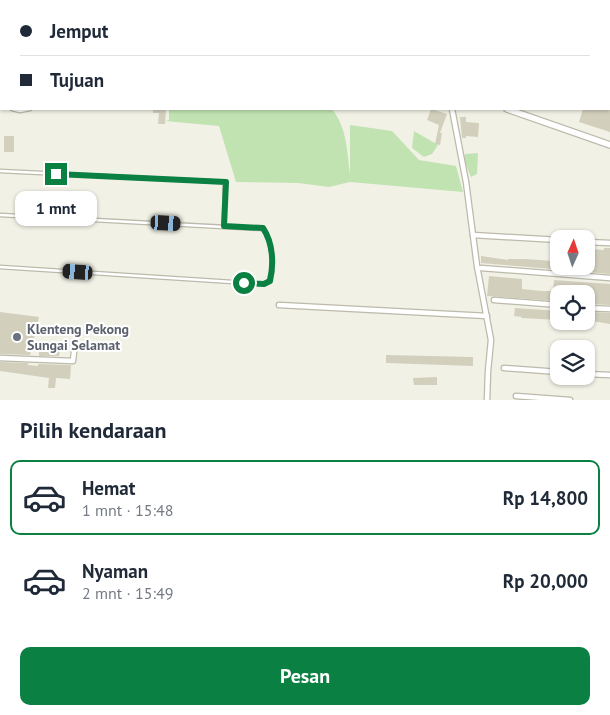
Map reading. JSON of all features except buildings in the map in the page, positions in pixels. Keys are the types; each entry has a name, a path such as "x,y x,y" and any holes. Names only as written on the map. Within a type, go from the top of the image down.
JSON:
{"street":[{"path":"452,110 466,182 472,235 491,340 487,400"},
{"path":"510,110 610,145"},
{"path":"472,235 550,239"},
{"path":"595,242 610,243"},
{"path":"481,268 610,278"},
{"path":"494,300 550,305"},
{"path":"279,304 487,316"},
{"path":"595,309 610,310"},
{"path":"0,358 73,361 75,342"},
{"path":"504,368 550,371"},
{"path":"595,374 610,375"},
{"path":"516,396 570,400"}],"lane":[{"path":"0,171 226,182 224,226"},
{"path":"0,215 263,228 271,243 271,275 270,281 264,284 0,267"}],"green space":[{"path":"169,110 333,110 341,124 347,148 350,174 350,125 392,131 419,160 456,166 463,192 350,182 329,187 298,183 236,182 219,126 165,121 169,120"},
{"path":"414,131 438,145 432,154 424,157 412,148"},
{"path":"478,153 477,174 471,177 464,160 465,154"}],"place":[{"name":"Klenteng Pekong Sungai Selamat","path":"17,337"}],"route":[{"path":"56,174 226,182 224,226 263,228 271,243 270,281 264,284 244,283"}]}
